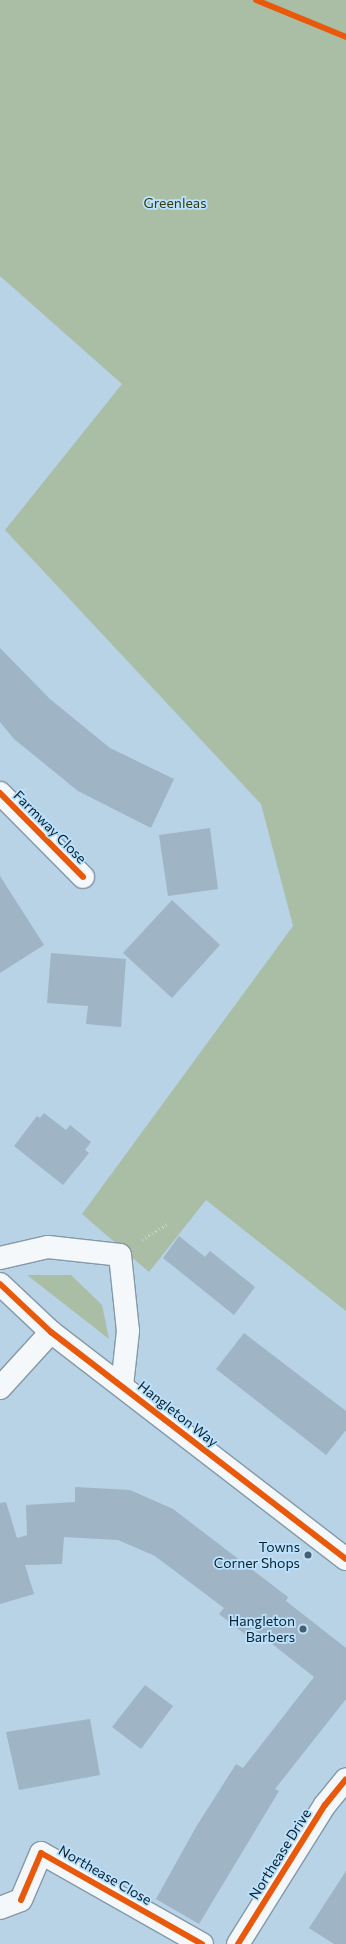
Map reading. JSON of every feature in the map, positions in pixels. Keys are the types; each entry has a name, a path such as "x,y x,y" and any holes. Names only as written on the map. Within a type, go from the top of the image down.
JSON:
{"street":[{"name":"Farmway Close","path":"0,793 83,877"},
{"path":"0,1258 48,1247 120,1255 128,1331 122,1386"},
{"name":"Hangleton Way","path":"0,1284 50,1332 346,1559"},
{"path":"0,1388 50,1332"},
{"name":"Northease Drive","path":"238,1944 325,1805 346,1779"},
{"name":"Northease Close","path":"0,1908 21,1900 40,1853 202,1944"}],"green space":[{"name":"Greenleas","path":"0,0 346,0 346,1311 206,1200 149,1272 82,1214 293,926 261,804 5,530 122,384 0,276"},
{"path":"27,1275 71,1275 102,1305 109,1339"}],"building":[{"path":"0,648 50,699 110,748 174,779 151,828 78,791 14,739 0,722"},
{"path":"210,828 218,889 168,896 159,835"},
{"path":"0,876 44,945 0,973"},
{"path":"172,900 220,945 172,998 123,953"},
{"path":"51,953 126,959 121,1027 86,1024 88,1006 47,1003"},
{"path":"44,1113 66,1130 70,1125 91,1142 85,1150 89,1153 63,1185 14,1146 37,1116 40,1118"},
{"path":"179,1236 205,1257 210,1251 255,1287 234,1315 163,1258"},
{"path":"244,1333 346,1411 346,1430 326,1455 216,1369"},
{"path":"75,1487 130,1490 173,1509 288,1597 286,1601 346,1648 346,1699 275,1789 279,1791 199,1924 156,1899 196,1827 236,1764 243,1768 314,1677 252,1628 246,1635 219,1614 224,1608 155,1556 118,1540 64,1537 62,1564 25,1565 34,1594 0,1604 0,1503 6,1502 17,1538 27,1535 26,1505 75,1502"},
{"path":"145,1685 173,1706 141,1749 112,1727"},
{"path":"90,1719 100,1775 19,1790 6,1732"},
{"path":"346,1871 346,1944 334,1944 309,1928"}],"cycle path":[{"path":"256,0 346,37"},
{"path":"0,793 83,877"},
{"path":"0,1284 51,1332 346,1559"},
{"path":"238,1944 325,1805 346,1779"},
{"path":"21,1900 41,1853 202,1944"}],"place":[{"name":"Towns Corner Shops","path":"308,1555"},
{"name":"Hangleton Barbers","path":"303,1629"}]}
